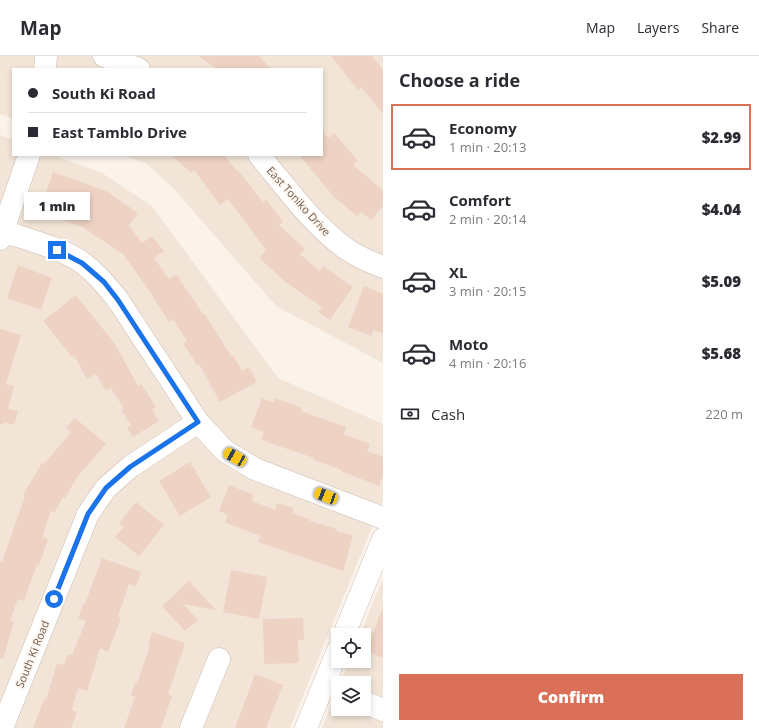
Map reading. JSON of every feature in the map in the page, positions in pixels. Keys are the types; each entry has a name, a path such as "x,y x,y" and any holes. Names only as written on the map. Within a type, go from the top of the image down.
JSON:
{"street":[{"path":"45,68 46,56"},
{"path":"104,56 136,68"},
{"path":"29,156 1,233 57,250 82,263 104,282 118,300 198,422 225,451 256,469 383,518"},
{"name":"East Toniko Drive","path":"260,156 307,213 325,231 346,249 383,267"},
{"name":"South Ki Road","path":"2,728 88,514 106,488 130,467 198,422"},
{"path":"347,628 383,539"},
{"path":"191,728 219,659"},
{"path":"306,728 331,688"},
{"path":"371,705 383,710"}],"shaded area":[{"path":"0,56 383,56 383,363 276,306 175,190 147,164 126,156 323,156 323,68 12,68 12,118 0,114"},
{"path":"0,135 12,140 12,156 56,156 102,173 152,206 278,378 383,424 383,500 290,728 0,728"},
{"path":"383,578 383,728 322,728 331,706 331,716 371,716 371,676 343,676 346,668 371,668 371,628 363,628"}],"building":[{"path":"198,56 259,56 270,68 216,68"},
{"path":"331,56 372,56 383,70 383,114 361,87 358,90"},
{"path":"323,131 328,138 334,133 358,161 353,165 383,190 383,206 371,220 361,212 357,216 335,198 300,156 323,156"},
{"path":"172,156 225,156 263,202 266,199 283,222 279,225 305,249 300,254 320,271 323,266 353,287 330,320 318,312 322,307 287,283 259,258 266,250 228,199 220,205 194,170 191,173"},
{"path":"53,172 106,191 138,213 129,225 142,243 152,236 164,251 154,258 169,279 176,274 203,314 205,314 231,356 233,355 242,371 249,367 257,382 220,402 199,364 197,365 183,343 187,341 173,319 169,322 123,254 82,227 54,217 55,214 40,209"},
{"path":"18,265 52,278 41,310 7,298"},
{"path":"364,286 383,294 383,333 374,330 371,336 348,327"},
{"path":"76,295 115,344 138,386 141,384 156,407 152,409 159,421 133,437 127,428 131,425 121,410 124,409 111,388 106,391 96,374 87,379 74,355 72,357 43,321"},
{"path":"0,329 21,335 6,384 14,386 8,409 18,411 14,425 4,422 3,424 0,424"},
{"path":"262,398 274,403 275,398 302,408 301,411 346,427 344,434 370,444 367,451 383,457 383,476 379,486 314,460 314,458 261,440 264,432 251,427"},
{"path":"75,418 106,444 78,476 54,513 51,511 42,537 48,539 39,565 37,564 24,601 18,599 10,620 14,622 3,659 0,658 0,561 2,562 25,496 23,495 42,463 44,464 71,432 66,428"},
{"path":"190,462 211,497 180,516 159,481"},
{"path":"229,485 254,495 252,501 275,510 277,503 294,508 292,513 353,536 343,571 258,542 260,536 225,522 228,515 219,511"},
{"path":"136,502 164,525 139,556 115,537 124,527 119,523"},
{"path":"102,558 141,572 136,586 129,584 118,616 121,618 108,652 100,648 87,691 78,688 72,710 77,712 71,728 33,728 44,699 46,700 57,663 64,665 68,654 72,655 86,621 78,618 84,603 85,604"},
{"path":"231,570 267,577 259,619 223,612"},
{"path":"189,581 216,610 183,604 198,620 185,631 162,606"},
{"path":"383,609 383,658 371,653 371,638"},
{"path":"303,618 304,640 298,640 299,663 264,664 263,619"},
{"path":"152,632 185,643 168,694 172,696 161,728 124,728 135,697 131,695 135,683 137,683 150,646 148,645"},
{"path":"255,674 283,685 266,728 235,728"}],"route":[{"path":"54,599 88,514 106,488 130,467 198,422 118,300 104,282 82,263 57,250"}]}
